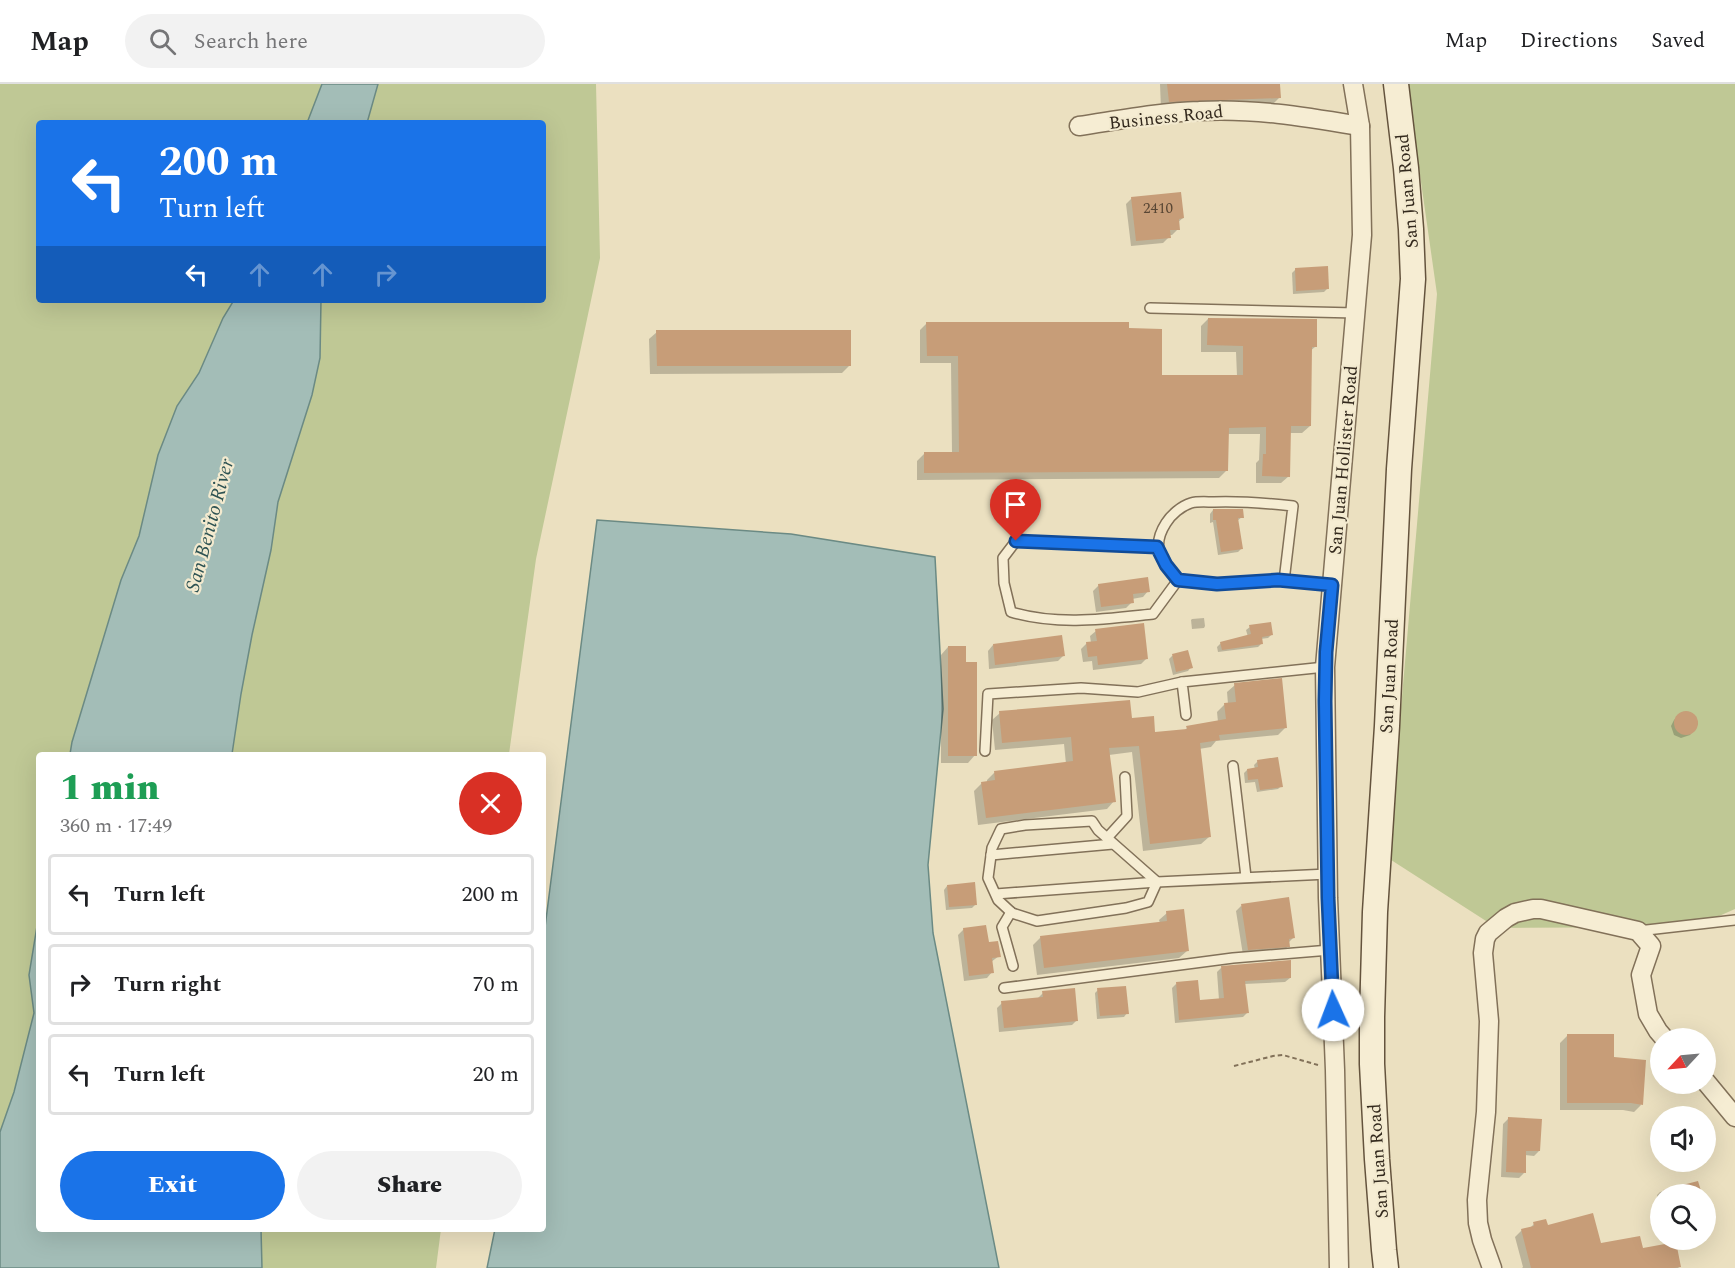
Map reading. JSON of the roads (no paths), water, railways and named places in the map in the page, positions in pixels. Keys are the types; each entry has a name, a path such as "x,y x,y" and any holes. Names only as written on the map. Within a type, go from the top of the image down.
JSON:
{"main road":[{"name":"San Juan Road","path":"1386,1268 1377,1159 1372,1017 1375,912 1413,279 1407,168 1396,84"}],"street":[{"name":"San Juan Hollister Road","path":"1339,1268 1328,874 1325,667 1362,235 1360,126 1353,84"},
{"name":"Business Road","path":"1079,126 1168,113 1232,110 1284,113 1360,126"},
{"path":"1492,1268 1480,1232 1477,1200 1486,1112 1488,1032 1483,952 1488,933 1515,913 1533,909 1551,910 1638,931 1652,946 1641,975 1648,1014 1656,1028"},
{"path":"1716,1094 1735,1117"}],"lane":[{"path":"1150,308 1356,313"},
{"path":"1284,581 1293,506 1248,501 1193,502 1168,519 1160,533 1157,547 1166,565 1178,580 1217,584 1284,581 1332,585"},
{"path":"1157,547 1016,541 1003,558 1004,583 1011,612 1029,617 1080,621 1153,614 1178,580"},
{"path":"985,751 988,694 1081,688 1138,692 1182,682 1325,667"},
{"path":"1182,682 1186,715"},
{"path":"1233,766 1246,877"},
{"path":"991,855 1110,841 1127,816 1125,777"},
{"path":"1092,821 1110,841 1157,882 1148,902 1126,908 1037,921 1011,912 998,900 988,878 992,848 1000,830 1025,825 1092,821"},
{"path":"996,894 1157,882 1328,874"},
{"path":"1011,912 1002,927 1013,966"},
{"path":"1638,931 1735,920"},
{"path":"1004,988 1233,958 1330,950"}],"water":[{"path":"322,84 378,84 368,120 308,120"},
{"name":"San Benito River","path":"232,303 321,303 320,358 312,395 278,502 271,550 241,694 232,752 70,752 121,580 139,536 158,455 177,406 199,373 223,318"},
{"path":"597,520 791,534 935,557 943,709 928,865 933,933 999,1268 487,1268 494,1232 546,1232 546,920"},
{"path":"36,932 36,1232 261,1232 262,1268 0,1268 0,1132 14,1092 34,1013 29,975"}]}
